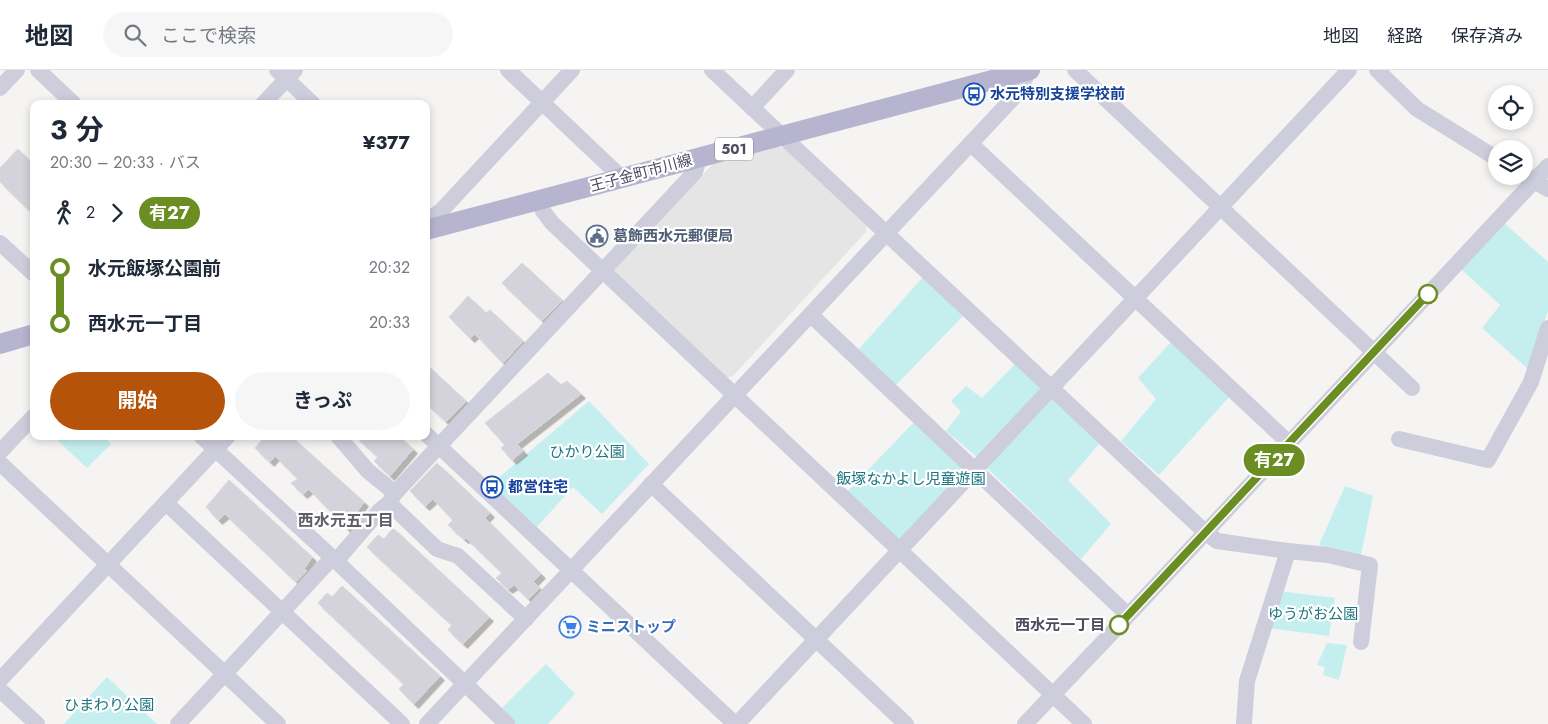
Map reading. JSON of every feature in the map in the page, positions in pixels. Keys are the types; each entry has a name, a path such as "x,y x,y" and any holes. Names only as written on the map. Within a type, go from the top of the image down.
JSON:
{"main road":[{"name":"王子金町市川線","path":"431,221 539,200 695,158 783,137 981,76 1029,70"},
{"path":"0,344 30,335"}],"street":[{"path":"0,88 17,70"},
{"path":"38,70 70,100"},
{"path":"508,70 622,178"},
{"path":"431,221 572,70"},
{"path":"712,70 1205,532 1217,541 1328,555 1370,565 1361,642"},
{"path":"752,108 787,70"},
{"path":"427,724 971,144 1019,91 1029,70"},
{"path":"1075,70 1412,388"},
{"path":"430,438 736,724 1349,70"},
{"path":"1377,70 1417,109 1488,153"},
{"path":"266,100 286,73 310,100"},
{"path":"971,144 1289,443"},
{"path":"178,724 282,612 334,560 695,172 697,166 695,158"},
{"path":"1024,724 1548,166"},
{"path":"539,200 543,211 552,223 1084,724"},
{"path":"0,243 30,270"},
{"path":"811,315 1128,615"},
{"path":"1399,439 1488,460 1532,382 1548,328"},
{"path":"0,452 30,420"},
{"path":"205,440 507,724"},
{"path":"0,680 225,440"},
{"path":"342,440 437,549 458,556 526,619"},
{"path":"0,463 278,724"},
{"path":"651,484 906,724"},
{"path":"166,503 402,724"},
{"path":"1244,724 1247,681 1288,551"},
{"path":"0,690 37,724"}],"shaded area":[{"path":"779,147 784,148 867,224 866,232 733,376 725,378 612,270 714,163"}],"green space":[{"path":"1503,222 1548,262 1548,311 1528,369 1482,328 1500,305 1461,269"},
{"path":"923,277 963,316 896,385 858,350"},
{"path":"1172,341 1229,397 1159,475 1121,441 1156,399 1138,378"},
{"path":"1015,364 1040,386 1039,395 977,457 946,431 961,412 951,401 966,386 982,398"},
{"path":"1050,398 1100,443 1068,480 1111,524 1081,559 984,465"},
{"name":"ひかり公園","path":"589,401 649,464 602,514 573,487 536,528 490,485"},
{"name":"飯塚なかよし児童遊園","path":"917,419 969,470 900,546 845,494"},
{"path":"57,440 107,440 111,444 87,468"},
{"path":"1345,486 1373,496 1361,555 1319,545"},
{"name":"ゆうがお公園","path":"1279,591 1335,598 1329,636 1268,628"},
{"path":"1327,643 1347,645 1339,680 1323,675 1325,667 1317,665"},
{"path":"546,664 575,694 548,724 514,724 499,711"},
{"name":"ひまわり公園","path":"107,677 157,724 64,724"}],"building":[{"path":"18,149 30,161 30,211 0,182 0,168"},
{"path":"522,263 562,300 542,321 502,283"},
{"path":"468,296 486,313 490,310 523,341 503,363 475,334 470,338 449,317"},
{"path":"430,368 466,401 446,422 430,407"},
{"path":"548,373 561,385 567,381 581,394 517,444 523,451 512,460 501,448 505,445 485,423"},
{"path":"262,440 295,440 364,502 356,513 359,517 347,529 309,489 303,494 291,483 298,479 275,456 270,462 255,448"},
{"path":"359,440 403,440 413,449 390,476 374,461 378,457"},
{"path":"437,463 490,513 485,518 541,574 533,582 540,588 528,599 514,585 508,589 496,578 502,573 466,538 464,539 448,525 453,520 433,499 425,506 410,491"},
{"path":"229,480 312,557 304,569 307,571 296,582 225,514 218,520 206,507"},
{"path":"393,528 489,617 463,644 448,630 452,625 367,547 378,535 384,539"},
{"path":"342,586 440,676 414,704 399,689 404,684 318,603 327,593 332,597"}],"bus line":[{"name":"有27","path":"1119,625 1428,294"}],"place":[{"name":"水元特別支援学校前","path":"974,94"},
{"name":"葛飾西水元郵便局","path":"597,236"},
{"name":"都営住宅","path":"492,487"},
{"name":"西水元一丁目","path":"1119,625"},
{"name":"ミニストップ","path":"570,627"}],"district":[{"name":"西水元五丁目","path":"346,520"}]}
